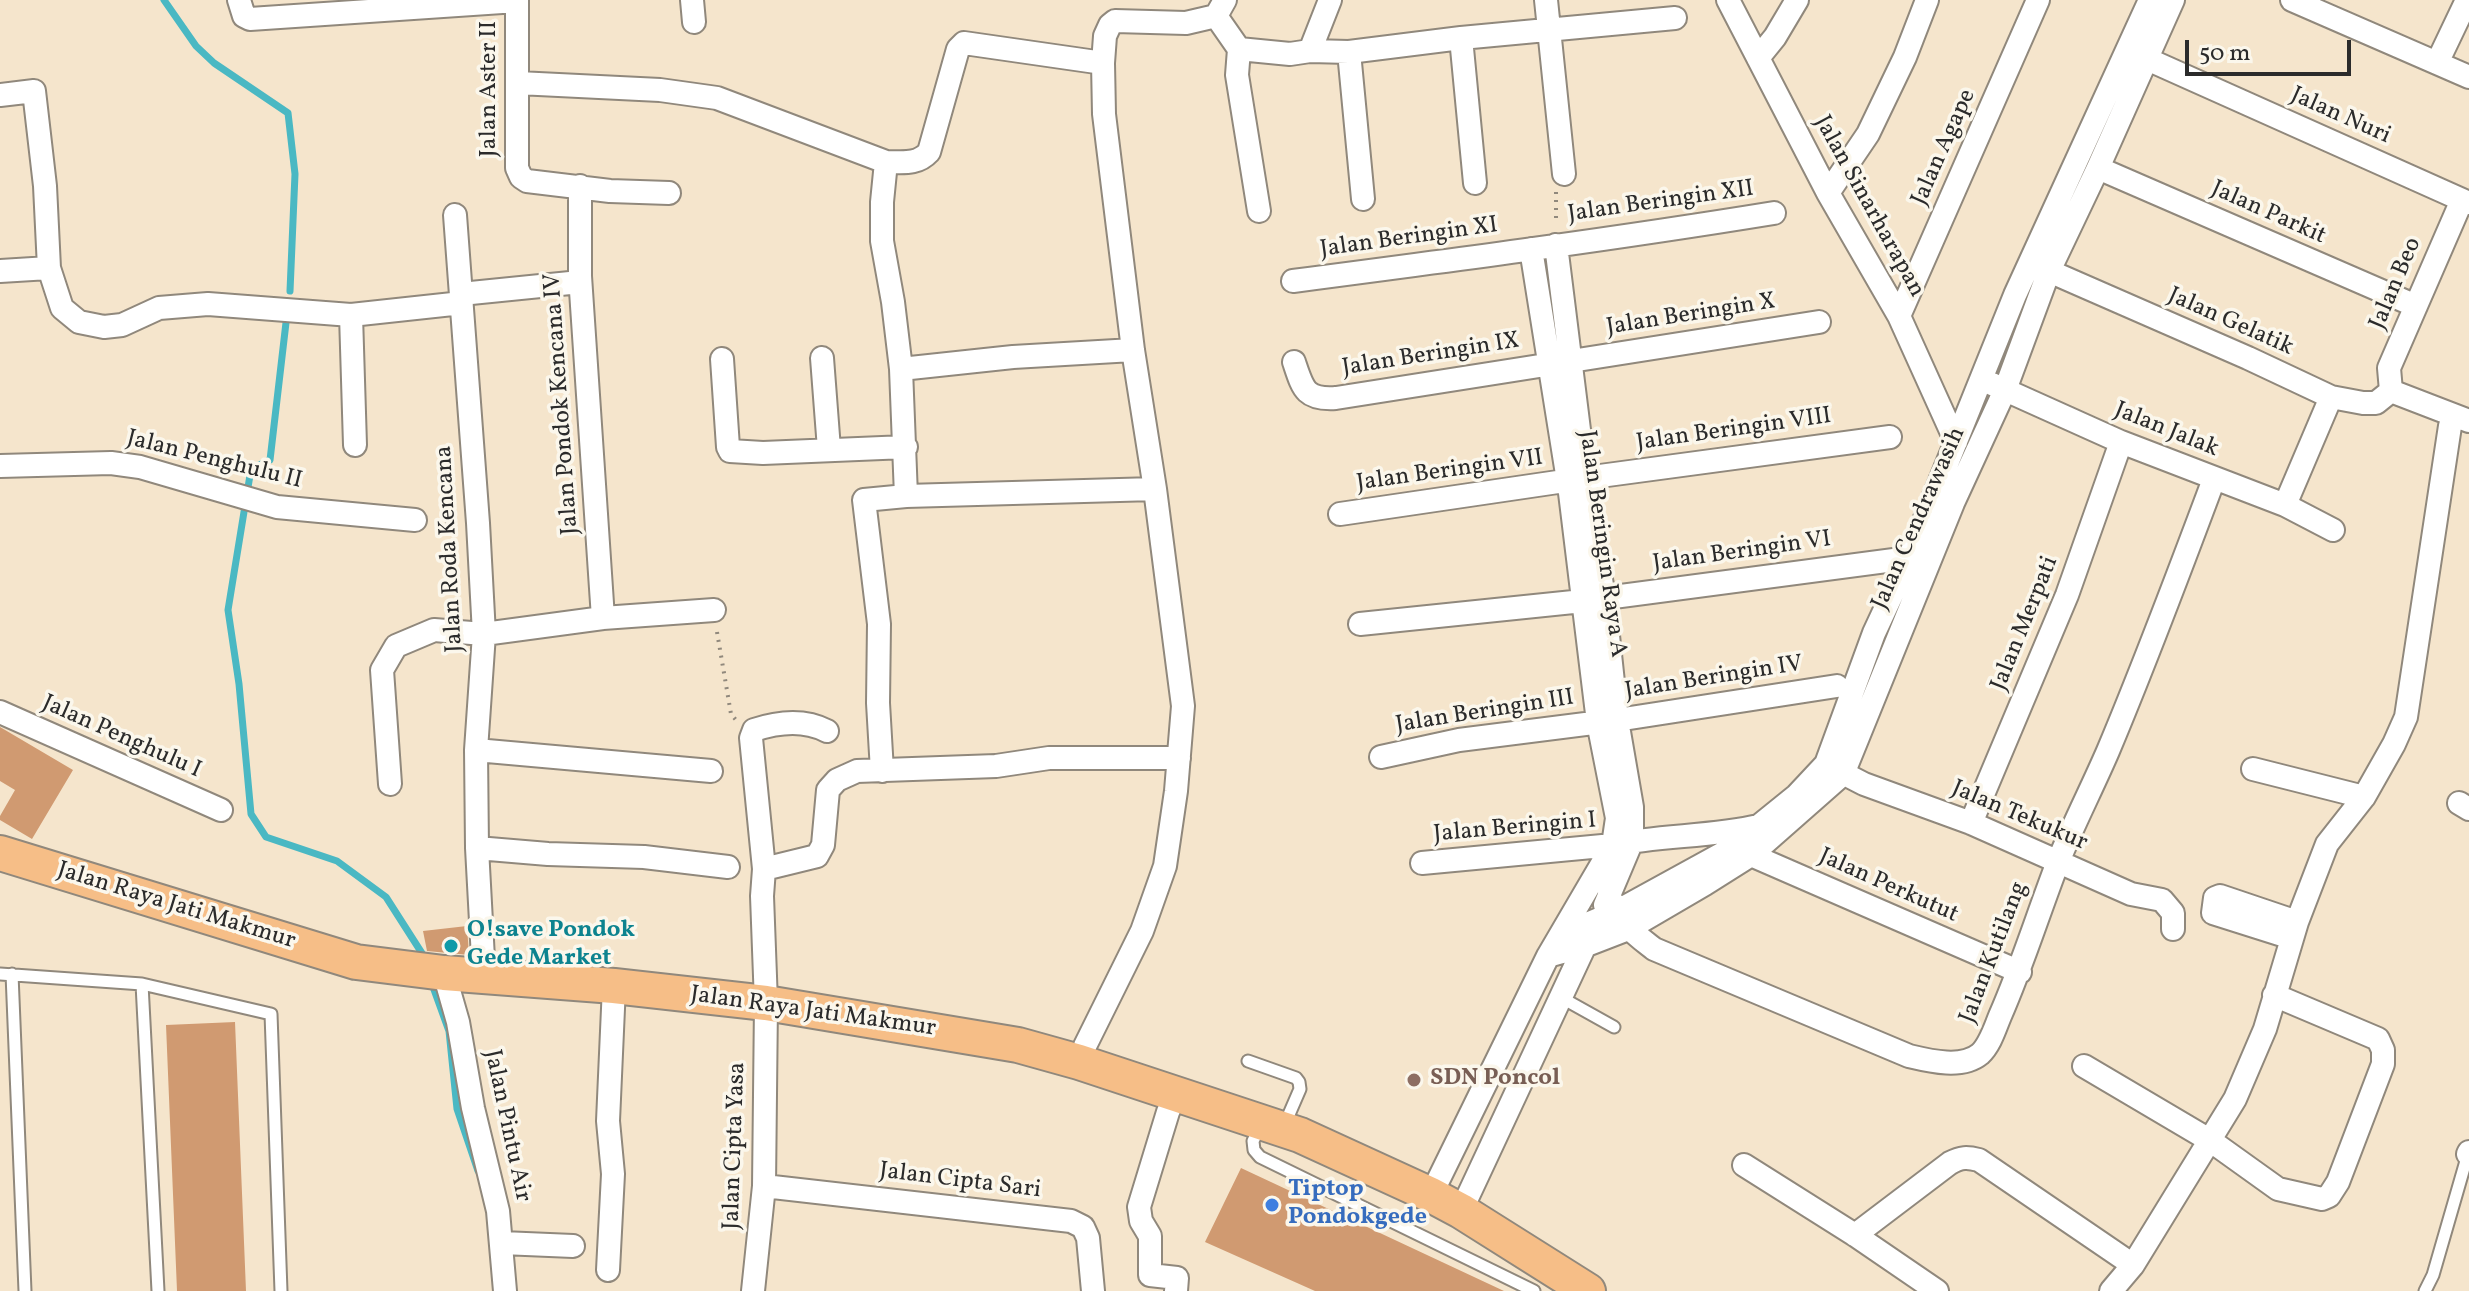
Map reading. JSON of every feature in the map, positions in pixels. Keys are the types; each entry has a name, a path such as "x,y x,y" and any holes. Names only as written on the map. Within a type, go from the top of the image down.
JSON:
{"main road":[{"name":"Jalan Raya Jati Makmur","path":"0,853 356,962 766,1003 1018,1045 1273,1125 1461,1211 1538,1282 1588,1291"}],"street":[{"path":"239,0 244,16 250,19 396,4 517,1"},
{"path":"1310,51 1330,0"},
{"path":"1546,0 1564,174"},
{"name":"Jalan Sinarharapan","path":"1728,0 1828,193 1899,316 1954,446"},
{"path":"1758,58 1797,0"},
{"path":"1828,193 1868,134 1905,57 1927,0"},
{"name":"Jalan Agape","path":"1899,316 2038,0"},
{"name":"Jalan Cendrawasih","path":"1746,848 1763,825 1797,795 1834,769 1874,633 1909,558 2015,295 2150,0"},
{"name":"Jalan Cendrawasih","path":"1561,935 1613,914 1746,848 1834,769 1899,632 2005,390 2049,271 2173,0"},
{"path":"2292,0 2469,77"},
{"path":"2437,63 2467,0"},
{"name":"Jalan Aster II","path":"517,1 517,168 527,181 580,186"},
{"path":"1079,1062 1142,931 1165,866 1183,706 1155,489 1133,350 1104,114 1105,36 1115,21 1186,23 1220,8 1239,49 1237,75 1259,211"},
{"path":"1239,49 1290,54 1349,52 1675,18"},
{"path":"1461,38 1475,183"},
{"path":"518,83 660,90 717,98 886,162 922,160 929,152 958,49 964,43 1103,63"},
{"path":"1349,52 1363,199"},
{"name":"Jalan Nuri","path":"2147,59 2466,201"},
{"path":"0,95 34,91 45,186 49,268 62,308 79,322 104,327 122,325 159,308 208,304 351,315 580,282"},
{"path":"886,162 882,241 901,369 906,496"},
{"name":"Jalan Parkit","path":"2098,168 2416,306"},
{"path":"580,186 610,191 669,193"},
{"name":"Jalan Pondok Kencana IV","path":"580,186 580,282 603,618"},
{"name":"Jalan Beo","path":"2391,391 2389,368 2466,201"},
{"name":"Jalan Beringin XII","path":"1531,249 1774,213"},
{"name":"Jalan Roda Kencana","path":"455,215 484,634 476,750 477,848 484,977"},
{"path":"1556,245 1560,362 1607,721 1632,807 1622,843 1613,914"},
{"path":"1531,249 1560,362"},
{"name":"Jalan Beringin XI","path":"1293,281 1531,249"},
{"path":"0,271 49,268"},
{"name":"Jalan Gelatik","path":"2049,271 2331,397 2376,403 2391,391"},
{"path":"351,315 355,445"},
{"name":"Jalan Beringin X","path":"1560,362 1819,322"},
{"path":"901,369 1013,357 1133,350"},
{"path":"822,358 829,449"},
{"path":"722,359 730,451 763,453 906,447"},
{"name":"Jalan Beringin IX","path":"1294,362 1303,388 1322,399 1560,362"},
{"name":"Jalan Jalak","path":"1981,379 2121,442 2285,505 2333,530"},
{"path":"2111,1291 2133,1265 2235,1099 2265,1029 2294,930 2327,844 2364,797 2406,717 2459,423 2391,391"},
{"path":"2285,505 2331,397"},
{"name":"Jalan Beringin VIII","path":"1576,480 1890,437"},
{"name":"Jalan Merpati","path":"1971,823 2067,595 2121,442"},
{"path":"1954,446 1973,462"},
{"name":"Jalan Penghulu II","path":"0,466 111,463 140,467 246,498 321,512 415,520"},
{"name":"Jalan Kutilang","path":"1613,914 1654,949 1909,1056 1934,1062 1964,1061 1979,1055 1988,1043 2020,972 2058,862 2131,692 2214,479"},
{"name":"Jalan Beringin VII","path":"1340,514 1576,480"},
{"path":"882,771 878,703 879,624 864,500 906,496 1155,489"},
{"name":"Jalan Beringin VI","path":"1593,600 1909,558"},
{"path":"1360,624 1593,600"},
{"path":"390,784 382,670 396,646 434,630 484,634 603,618 714,610"},
{"name":"Jalan Beringin IV","path":"1607,721 1837,686"},
{"name":"Jalan Penghulu I","path":"0,712 221,810"},
{"name":"Jalan Beringin III","path":"1381,757 1459,740 1607,721"},
{"path":"751,738 754,730 782,723 814,724 827,731"},
{"name":"Jalan Cipta Yasa","path":"751,738 764,869 762,896 766,1003 764,1186 759,1290"},
{"path":"476,750 711,771"},
{"path":"764,869 817,856 823,845 828,790 837,780 857,771 996,766 1049,758 1179,758"},
{"name":"Jalan Tekukur","path":"1834,769 1971,823 2131,894 2162,900 2173,913 2173,929"},
{"path":"2253,769 2364,797"},
{"name":"Jalan Beringin I","path":"1422,863 1731,831 1763,825"},
{"path":"1431,1195 1548,956 1622,843"},
{"path":"477,848 644,857 728,867"},
{"name":"Jalan Perkutut","path":"1746,848 2020,972"},
{"name":"Jalan Cendrawasih","path":"1548,956 1584,946 1613,914"},
{"path":"1461,1211 1584,946"},
{"name":"Jalan Pintu Air","path":"444,973 458,1022 473,1108 498,1211 505,1291"},
{"path":"608,1270 613,1174 608,1121 614,986"},
{"path":"2084,1066 2211,1141 2278,1189 2322,1199 2329,1196 2338,1182 2383,1064 2383,1050 2378,1039 2274,995"},
{"path":"1176,1093 1139,1207 1141,1221 1150,1236 1150,1275 1177,1278 1176,1291"},
{"path":"1855,1235 1950,1163 1968,1157 1979,1160 2133,1265"},
{"path":"1744,1165 1937,1291"},
{"name":"Jalan Cipta Sari","path":"764,1186 1071,1221 1083,1227 1088,1238 1093,1291"},
{"path":"502,1243 573,1246"}],"lane":[{"path":"0,853 0,860"},
{"path":"25,1291 6,974 142,984 271,1014 281,1291"},
{"path":"142,984 158,1291"},
{"path":"1562,998 1614,1027"},
{"path":"1248,1061 1296,1078 1300,1089 1273,1125 1253,1141 1254,1150 1260,1157 1538,1282"},
{"path":"2425,1291 2433,1275 2469,1153"}],"path":[{"path":"1556,245 1556,183 1563,179 1564,174"},
{"path":"415,520 478,523"},
{"path":"714,610 731,714 751,738"}],"building":[{"path":"0,727 73,770 32,839 0,820 15,790 0,781"},
{"path":"467,926 469,955 427,951 423,931"},
{"path":"235,1022 246,1291 177,1291 166,1025"},
{"name":"Tiptop Pondokgede","path":"1241,1168 1504,1291 1315,1291 1205,1242"}],"waterway":[{"path":"164,0 196,46 214,63 288,113 295,174 290,291"},
{"path":"287,314 270,460 251,469 228,610 239,684 251,814 266,837 337,861 386,897 425,958"},
{"path":"432,984 449,1031 457,1109 478,1171"}],"place":[{"name":"O!save Pondok Gede Market","path":"451,946"},
{"name":"SDN Poncol","path":"1414,1080"},
{"name":"Tiptop Pondokgede","path":"1272,1205"}]}
